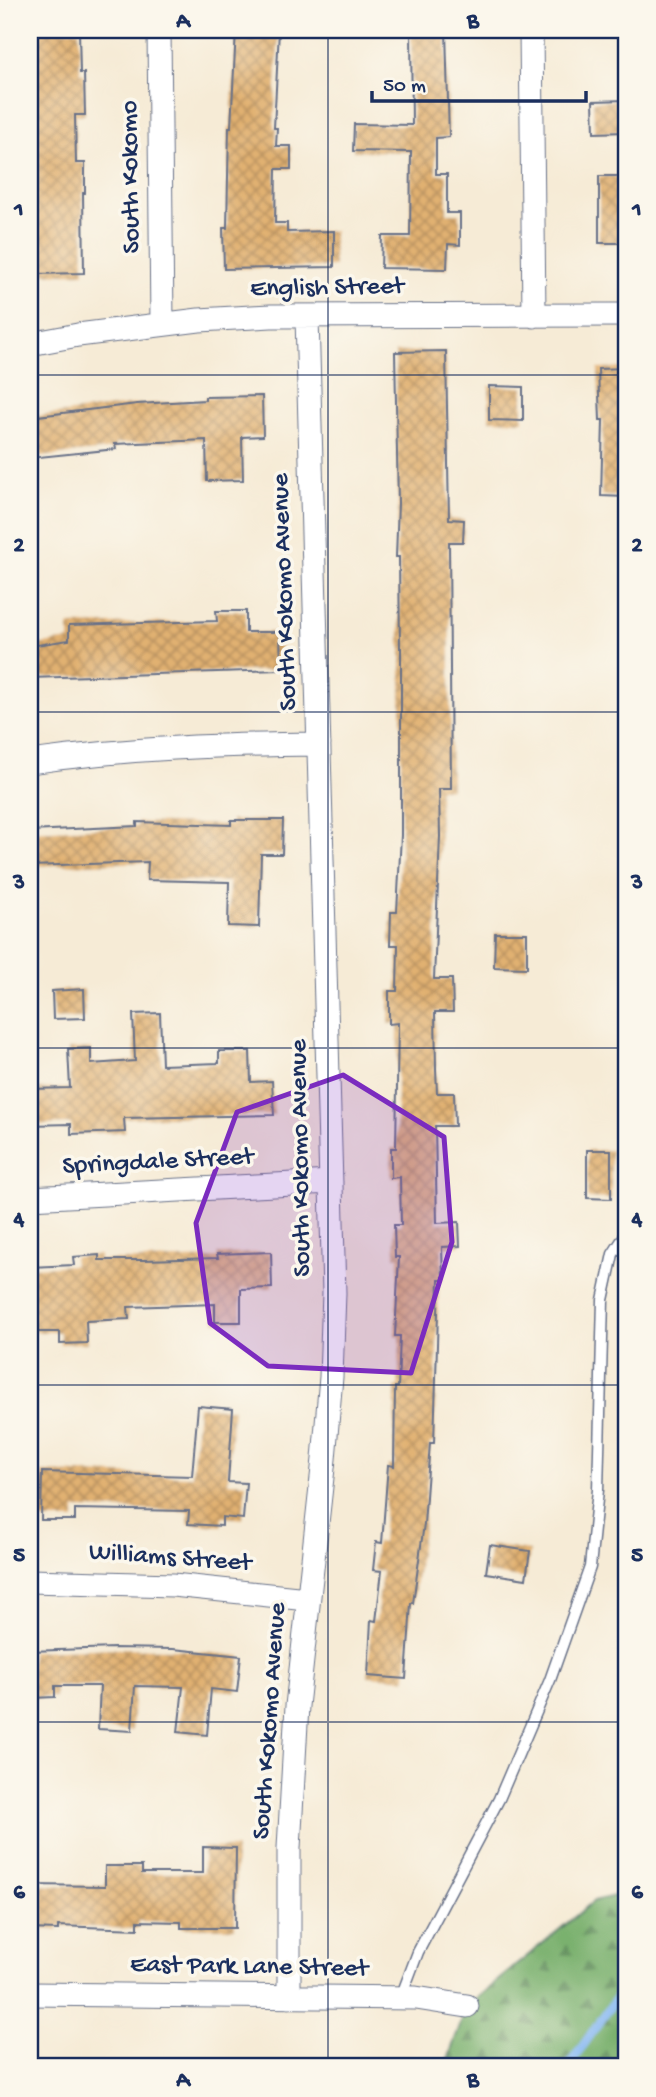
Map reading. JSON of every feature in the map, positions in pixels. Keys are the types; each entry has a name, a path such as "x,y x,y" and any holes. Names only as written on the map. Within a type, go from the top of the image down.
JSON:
{"street":[{"name":"South Kokomo","path":"159,30 162,324"},
{"path":"531,30 534,316"},
{"name":"English Street","path":"30,344 162,324 223,318 626,315"},
{"name":"South Kokomo Avenue","path":"289,1997 289,1847 297,1706 324,1459 334,1293 307,317"},
{"path":"30,762 75,755 205,745 319,744"},
{"name":"Springdale Street","path":"30,1198 331,1182"},
{"name":"Williams Street","path":"30,1581 173,1585 307,1599"},
{"name":"East Park Lane Street","path":"30,1994 401,1998 467,2006"}],"lane":[{"path":"401,1998 418,1952 499,1799 550,1680 590,1567 598,1490 603,1300 613,1254 626,1234"}],"highlighted area":[{"path":"343,1075 444,1137 452,1242 411,1373 268,1366 210,1323 196,1223 237,1112"}],"green space":[{"path":"626,1893 626,2067 445,2067 467,2006 594,1901"}],"building":[{"path":"33,30 79,30 85,115 75,115 76,163 85,163 84,273 34,274"},
{"path":"236,30 279,30 274,128 277,128 276,146 291,146 291,169 276,169 275,223 287,223 287,232 334,231 334,267 224,269 223,228 227,228 229,127"},
{"path":"411,30 446,30 449,137 436,138 436,174 447,174 447,213 460,213 460,245 448,244 447,269 381,268 382,236 410,236 411,152 353,151 354,124 412,125"},
{"path":"626,100 626,132 594,133 593,101"},
{"path":"599,176 626,176 626,243 599,243"},
{"path":"446,351 449,519 464,520 463,542 449,542 451,789 439,789 440,836 434,979 452,979 453,1012 435,1012 436,1069 437,1093 454,1093 455,1126 435,1126 437,1223 459,1222 460,1246 442,1247 443,1280 439,1280 434,1443 430,1443 424,1524 411,1603 406,1679 368,1676 371,1620 376,1621 382,1571 373,1570 376,1542 382,1543 388,1465 394,1466 395,1387 398,1387 400,1336 395,1336 399,1257 395,1257 394,1225 401,1225 400,1177 391,1178 391,1148 396,1148 398,1023 389,1024 389,991 397,991 398,945 390,945 391,912 397,912 401,835 401,648 399,557 396,557 398,503 395,352"},
{"path":"626,368 626,497 601,496 603,420 600,420 598,369"},
{"path":"489,386 523,387 523,421 489,420"},
{"path":"262,396 263,436 242,437 243,480 207,481 206,440 115,444 116,449 30,458 30,417 137,404 205,400 205,397"},
{"path":"216,611 246,611 246,632 280,632 281,670 30,678 30,646 69,640 69,625 217,621"},
{"path":"231,820 283,820 282,854 261,854 259,927 228,926 229,882 147,880 148,862 30,866 30,831 137,826 137,822 231,825"},
{"path":"495,933 527,933 527,968 494,967"},
{"path":"84,989 85,1018 53,1019 52,991"},
{"path":"160,1013 162,1065 219,1063 219,1051 250,1051 251,1082 272,1081 274,1115 124,1118 125,1132 71,1134 71,1124 30,1125 30,1089 70,1088 68,1049 91,1048 91,1064 135,1061 133,1014"},
{"path":"587,1150 611,1150 611,1199 587,1198"},
{"path":"271,1252 272,1288 241,1289 241,1322 215,1322 215,1304 128,1307 129,1319 86,1321 87,1343 60,1344 60,1332 30,1332 30,1267 74,1265 73,1257 99,1255 99,1260 143,1260 218,1258 217,1254"},
{"path":"198,1406 233,1409 228,1482 246,1483 243,1519 222,1517 222,1526 188,1524 189,1511 75,1509 75,1520 41,1520 42,1472 192,1476"},
{"path":"490,1545 530,1551 526,1579 486,1573"},
{"path":"173,1649 241,1656 237,1692 211,1689 207,1735 178,1732 183,1687 135,1686 132,1731 98,1729 100,1686 55,1686 55,1697 32,1698 31,1651"},
{"path":"203,1847 236,1848 235,1928 181,1928 181,1922 138,1921 138,1929 58,1926 58,1930 30,1929 30,1885 105,1886 105,1866 142,1866 142,1873 203,1873"}],"waterway":[{"path":"568,2067 626,1984"}]}
